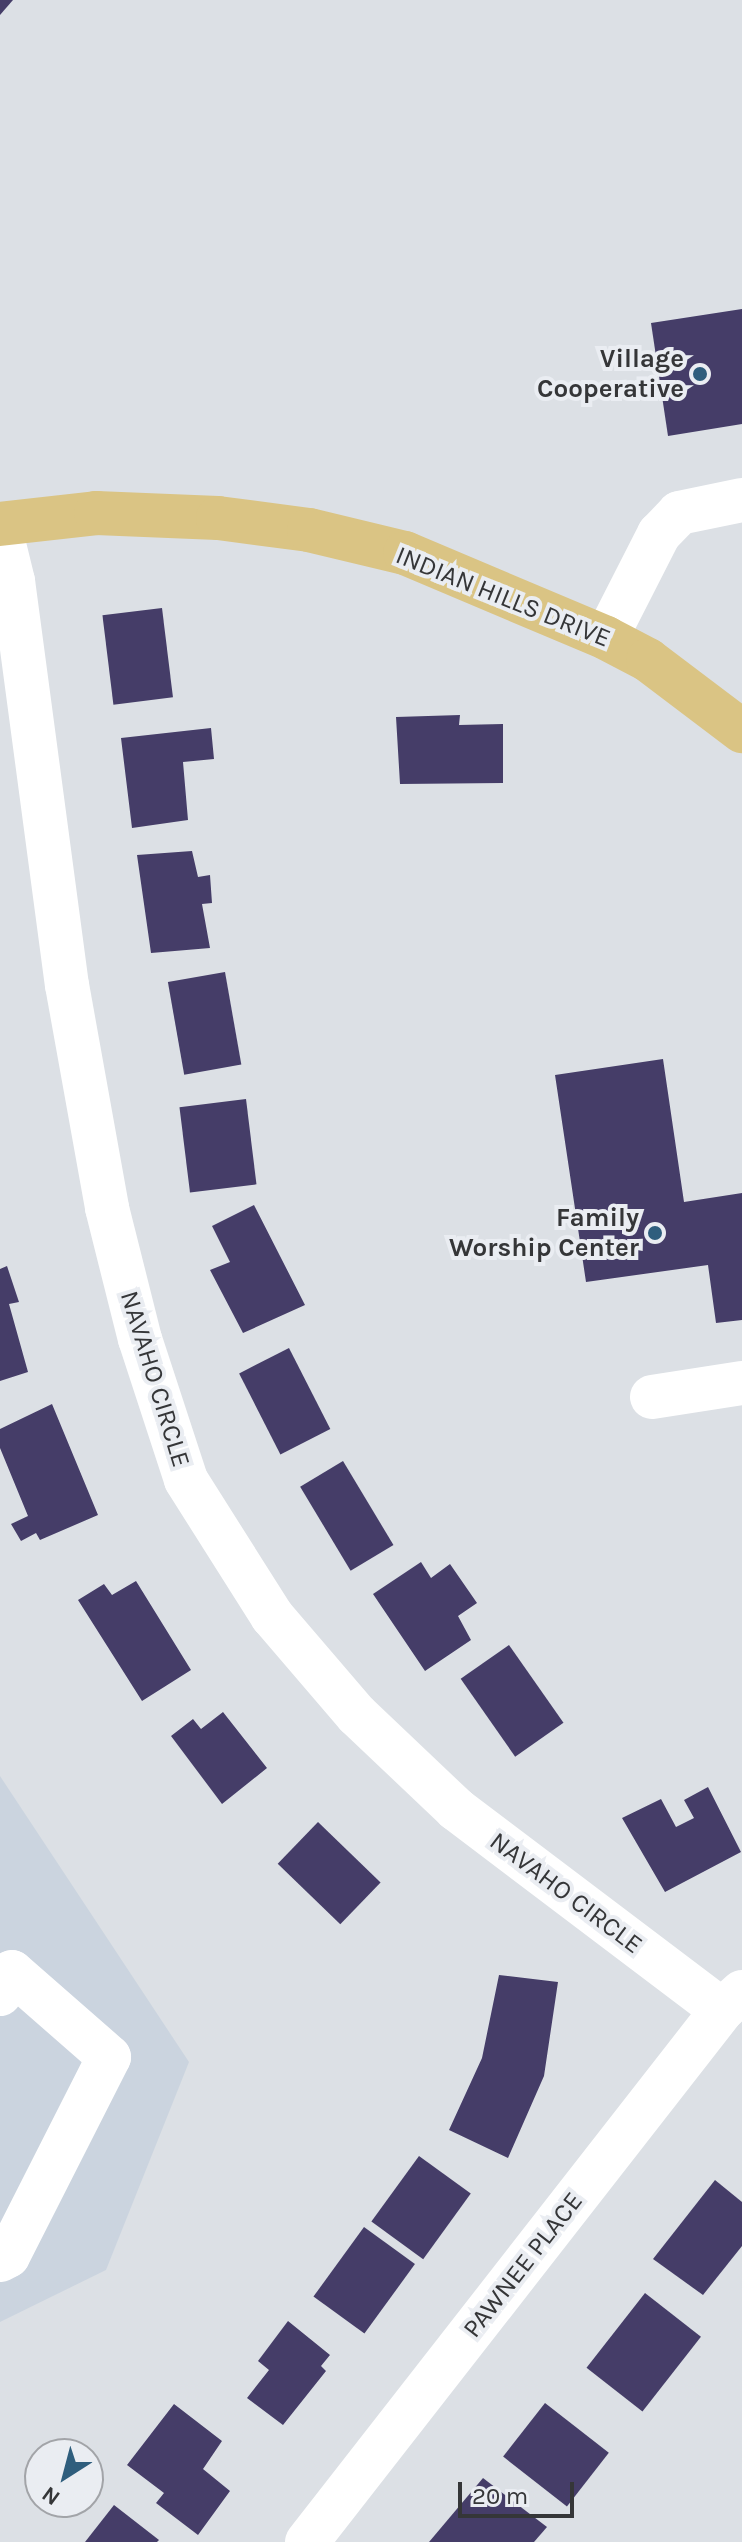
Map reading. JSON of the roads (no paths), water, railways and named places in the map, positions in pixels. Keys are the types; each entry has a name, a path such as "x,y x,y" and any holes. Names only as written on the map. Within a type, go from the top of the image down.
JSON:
{"main road":[{"name":"INDIAN HILLS DRIVE","path":"0,526 96,513 218,518 309,530 405,553 606,638 648,660 742,731"}],"street":[{"path":"606,638 659,534 679,513 742,500"},
{"name":"NAVAHO CIRCLE","path":"0,526 13,581 67,985 107,1208 140,1339 186,1480 272,1616 357,1715 456,1809 732,2001"},
{"path":"652,1397 742,1383"},
{"path":"0,1994 12,1972 109,2057 8,2256 0,2260"},
{"name":"PAWNEE PLACE","path":"307,2542 732,2001"}],"place":[{"name":"Village Cooperative","path":"700,374"},
{"name":"Family Worship Center","path":"655,1233"}]}
